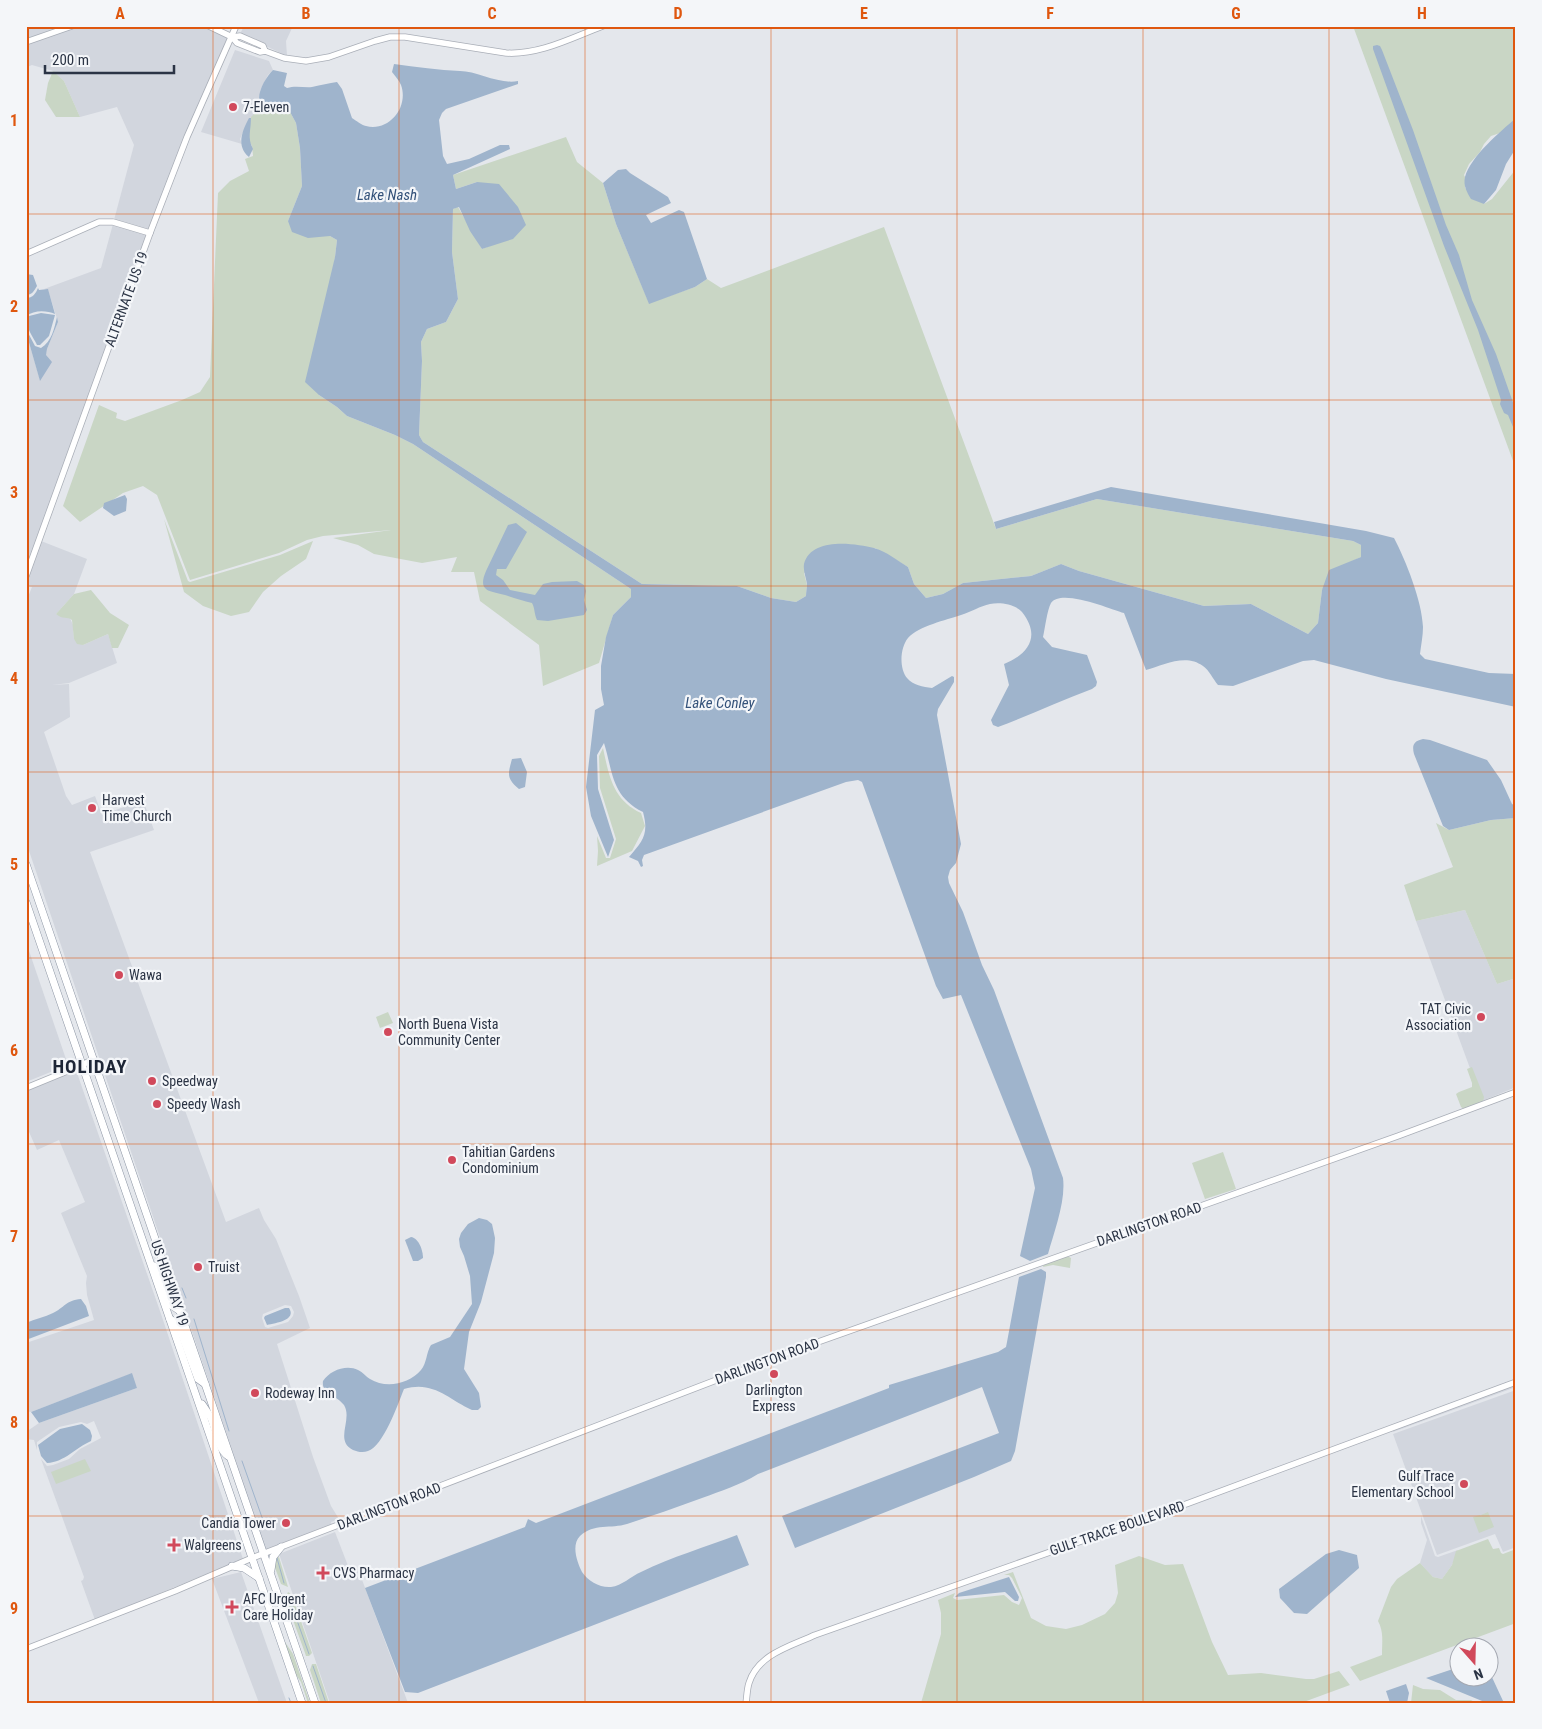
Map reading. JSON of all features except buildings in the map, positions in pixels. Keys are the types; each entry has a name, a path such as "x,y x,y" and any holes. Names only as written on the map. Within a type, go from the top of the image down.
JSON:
{"highway":[{"name":"US HIGHWAY 19","path":"26,864 315,1703"},
{"name":"US HIGHWAY 19","path":"26,902 302,1703"},
{"path":"147,1255 161,1277 171,1305 180,1311"},
{"path":"170,1319 178,1326 198,1379 206,1384"},
{"path":"194,1390 210,1417 222,1449 230,1456"},
{"path":"271,1576 273,1557 281,1547"},
{"path":"232,1566 244,1568 259,1578"}],"street":[{"path":"26,42 72,26"},
{"path":"209,26 232,36 237,43 260,52 265,51 284,58 306,60 329,56 390,37 405,37 506,54 522,54 536,52 603,26"},
{"name":"ALTERNATE US 19","path":"26,576 150,233 187,137 236,26"},
{"path":"26,254 99,222 113,222 150,233"},
{"path":"26,1088 94,1059"},
{"name":"DARLINGTON ROAD","path":"26,1649 190,1585 252,1558 765,1361 1398,1136 1516,1092"},
{"name":"GULF TRACE BOULEVARD","path":"746,1703 749,1683 756,1670 773,1653 815,1635 1189,1503 1516,1382"}],"shaded area":[{"path":"26,26 64,26 26,39"},
{"path":"79,26 202,26 228,38 148,230 114,220 134,145 117,107 80,117 64,81 53,71 32,65 27,67 28,83 26,84 26,44"},
{"path":"244,26 293,26 286,41 287,56 240,34"},
{"path":"235,50 269,61 273,70 268,75 260,91 260,104 262,106 248,121 240,139 242,144 201,132"},
{"path":"113,224 147,235 26,569 26,332 40,380 47,349 58,322 48,290 44,289 101,268"},
{"path":"41,541 87,559 74,594 56,614 70,618 73,625 74,639 83,645 108,634 117,663 69,683 52,685 69,684 70,717 44,732 66,796 72,805 95,796 102,815 143,800 154,830 90,852 226,1222 259,1208 276,1239 310,1328 277,1344 313,1457 331,1506 339,1519 331,1522 332,1525 266,1550 26,842 26,602 32,587 27,586 26,588","holes":["285,1305 291,1306 294,1312 288,1322 268,1328 265,1327 262,1318 263,1314"]},
{"path":"1465,910 1497,984 1516,978 1516,1087 1482,1101 1416,921"},
{"path":"26,942 68,1065 26,1082"},
{"path":"76,1070 161,1314 243,1559 95,1620 81,1581 84,1577 41,1459 47,1466 53,1465 69,1459 80,1449 101,1438 94,1421 87,1424 81,1422 59,1427 37,1442 37,1450 34,1440 26,1439 26,1432 39,1423 137,1388 131,1374 31,1412 26,1411 26,1343 94,1320 87,1295 87,1276 61,1213 85,1202 59,1140 37,1150 26,1125 26,1091"},
{"path":"1516,1384 1516,1387 1393,1432 1392,1430"},
{"name":"Gulf Trace Elementary School","path":"1516,1390 1516,1547 1503,1552 1495,1534 1437,1555 1393,1434"},
{"path":"1421,1516 1435,1556 1438,1557 1458,1550 1452,1565 1442,1579 1433,1577 1420,1563 1427,1540 1421,1523"},
{"path":"335,1532 350,1571 358,1569 408,1703 330,1703 279,1554"},
{"path":"241,1572 287,1703 259,1703 212,1579"}],"green space":[{"path":"1353,26 1516,26 1516,120 1503,132 1491,136 1469,164 1464,175 1465,188 1484,204 1492,199 1516,169 1516,469"},
{"path":"53,71 64,81 80,117 56,117 45,100 48,83"},
{"path":"262,106 289,110 296,123 300,148 302,186 288,221 337,240 319,395 347,416 413,444 631,589 631,597 613,615 599,663 543,686 539,645 480,601 474,572 451,572 457,557 422,563 374,554 358,545 333,538 391,530 323,536 307,540 279,553 190,580 157,495 143,486 123,493 80,522 63,506 99,405 117,413 116,418 125,421 200,392 210,377 218,193 230,181 249,171 245,159 253,156 252,146 248,139 251,117"},
{"path":"566,137 577,162 603,183 616,224 649,303 695,287 707,279 721,288 884,227 996,529 1097,499 1353,541 1361,545 1361,557 1346,564 1322,590 1318,623 1308,634 1251,604 1204,606 1079,571 1061,564 1031,576 963,583 943,594 926,598 914,584 908,567 875,548 804,573 807,585 806,596 796,602 771,598 737,586 642,584 423,442 419,435 421,342 427,329 446,322 458,299 452,252 453,209 458,207 482,249 495,244 477,182 456,189 453,175"},
{"path":"164,519 190,582 280,555 313,541 306,559 281,576 263,592 249,612 231,616 203,606 184,592"},
{"path":"91,590 110,613 129,625 118,648 112,648 108,634 83,645 77,644 74,639 72,620 56,614 74,594"},
{"path":"603,748 610,777 618,794 632,808 641,813 645,826 632,851 597,866 597,836 606,858 610,858 616,839 600,788 599,756"},
{"path":"1516,818 1516,978 1497,984 1465,910 1416,921 1404,885 1453,867 1436,823 1449,830 1491,820"},
{"path":"388,1012 393,1023 380,1028 376,1017"},
{"path":"1472,1067 1484,1097 1483,1102 1464,1109 1461,1107 1456,1094 1472,1087 1467,1069"},
{"path":"1223,1152 1236,1189 1205,1199 1192,1163"},
{"path":"1067,1256 1071,1258 1070,1268 1053,1265 1043,1267 1044,1264"},
{"path":"85,1459 91,1471 56,1484 51,1472"},
{"path":"1488,1512 1494,1527 1479,1533 1473,1517 1480,1515 1482,1517 1481,1515"},
{"path":"1488,1539 1493,1549 1499,1548 1503,1554 1516,1549 1516,1623 1481,1636 1450,1636 1450,1648 1360,1681 1350,1667 1382,1655 1382,1633 1378,1621 1391,1587 1397,1579 1420,1563 1433,1577 1442,1579 1452,1565 1456,1551"},
{"path":"1139,1556 1165,1565 1183,1564 1212,1642 1228,1675 1261,1673 1314,1679 1339,1671 1350,1685 1301,1703 921,1703 941,1634 941,1613 938,1600 955,1593 953,1598 957,1600 1004,1595 1019,1605 1022,1598 1012,1578 1009,1575 1004,1575 1013,1572 1031,1618 1046,1626 1066,1629 1082,1625 1105,1614 1115,1603 1118,1593 1115,1565"},
{"path":"279,1557 288,1587 281,1584 274,1565 276,1558"},
{"path":"288,1592 292,1595 312,1653 309,1656 306,1656 285,1598"},
{"path":"283,1639 293,1654 310,1703 308,1703 301,1682 294,1672"},
{"path":"312,1664 316,1664 329,1703 321,1703 310,1670"},
{"path":"1413,1685 1423,1689 1440,1690 1456,1700 1471,1700 1476,1703 1411,1703"}],"water":[{"path":"1377,45 1382,50 1413,130 1446,225 1459,255 1472,300 1496,354 1516,411 1516,434 1508,415 1504,413 1500,404 1501,400 1478,330 1444,246 1373,49 1373,46"},
{"name":"Lake Conley","path":"394,64 467,72 496,80 518,81 518,84 446,109 439,120 443,156 447,164 469,159 500,145 509,145 510,149 453,175 456,189 477,182 499,184 518,207 526,225 513,239 482,249 470,231 459,207 453,209 452,252 458,299 446,322 427,329 421,342 419,435 423,442 642,584 737,586 771,598 796,602 806,596 807,584 804,564 808,555 815,549 824,546 845,544 878,549 908,567 914,584 926,598 943,594 963,583 1031,576 1061,564 1079,571 1204,606 1251,604 1308,634 1318,623 1322,590 1329,570 1361,557 1361,545 1353,541 1097,499 996,529 994,522 1111,487 1366,531 1394,538 1408,569 1420,605 1423,627 1420,654 1425,659 1489,673 1516,674 1516,707 1386,679 1314,660 1303,661 1233,686 1218,685 1205,668 1189,660 1174,661 1146,670 1124,613 1086,601 1065,598 1056,599 1051,603 1043,637 1052,647 1087,655 1097,682 1096,686 998,727 993,725 991,720 1009,685 1004,664 1020,655 1030,643 1031,629 1028,621 1019,609 1007,604 990,604 926,627 908,638 903,647 902,664 904,674 909,680 918,685 932,688 952,676 954,677 954,682 938,709 937,715 961,844 956,863 950,870 948,877 982,965 994,990 1063,1178 1063,1196 1048,1254 1030,1261 1020,1256 1035,1188 1031,1169 961,995 943,999 936,986 862,782 858,780 846,782 644,855 642,860 643,866 641,867 638,861 629,857 644,837 645,820 643,812 625,799 619,791 604,743 597,755 598,789 614,840 608,857 591,816 586,787 595,710 604,705 601,689 601,666 606,637 613,615 631,597 631,589 413,444 347,416 305,382 335,257 337,240 330,236 308,238 292,232 288,221 302,186 300,148 296,123 289,110 260,104 259,95 267,77 273,70 287,73 284,86 287,88 312,87 337,82 342,89 352,118 361,124 374,127 389,121 400,109 403,93 401,85 392,72"},
{"path":"249,118 251,118 250,137 253,149 249,157 241,143 242,133"},
{"path":"1516,118 1516,148 1506,164 1496,190 1484,204 1471,199 1465,183 1468,169 1487,145"},
{"path":"626,169 668,197 671,203 646,215 651,223 679,210 684,212 707,279 695,287 649,304 616,224 603,183 618,170"},
{"path":"26,274 33,275 37,286 28,295 26,295"},
{"path":"38,288 39,290 48,289 55,314 40,311 26,316 26,298 32,296"},
{"path":"41,313 55,315 49,336 40,345 37,345 28,328 28,320 29,316"},
{"path":"57,317 58,322 46,355 52,362 40,381 26,329 35,346 41,348 50,338"},
{"path":"125,495 127,499 126,511 114,516 103,508 104,503"},
{"path":"516,523 527,532 506,569 497,569 496,575 503,580 510,590 535,595 543,584 577,581 584,585 586,591 584,600 587,610 584,615 548,621 537,620 532,603 490,591 484,587 486,571 508,525"},
{"path":"1423,739 1487,760 1501,780 1512,804 1516,806 1516,818 1491,820 1449,830 1443,826 1414,754 1414,744"},
{"path":"521,758 527,772 525,787 519,789 510,779 509,772 512,759"},
{"path":"479,1218 487,1220 492,1224 495,1238 494,1253 481,1302 469,1332 464,1369 479,1393 481,1407 478,1410 472,1410 432,1389 414,1387 404,1389 384,1434 374,1448 366,1452 353,1450 345,1441 347,1417 344,1405 324,1389 323,1381 334,1371 354,1368 376,1382 397,1384 410,1379 421,1370 431,1345 450,1337 472,1304 470,1276 459,1239 468,1224"},
{"path":"411,1237 418,1242 421,1249 423,1258 418,1261 413,1261 405,1240"},
{"path":"1041,1269 1046,1272 1046,1277 1015,1451 1011,1461 795,1548 782,1516 999,1433 982,1387 758,1474 716,1493 627,1524 591,1529 577,1540 575,1549 577,1559 582,1572 591,1581 603,1586 619,1585 637,1574 665,1562 737,1535 749,1565 418,1693 405,1692 365,1588 525,1527 528,1519 536,1523 889,1388 889,1385 998,1352 1006,1347 1019,1277"},
{"path":"81,1299 86,1306 89,1316 26,1340 26,1323 53,1313 72,1301"},
{"path":"289,1308 291,1312 288,1318 267,1325 265,1316"},
{"path":"132,1373 137,1388 39,1423 31,1412"},
{"path":"82,1424 90,1430 91,1441 59,1460 47,1463 41,1456 38,1445 60,1429"},
{"path":"1339,1550 1357,1555 1359,1568 1307,1614 1294,1613 1280,1598 1279,1589 1326,1554"},
{"path":"1009,1577 1019,1597 1018,1601 1015,1601 1005,1592 955,1597 959,1593"},
{"path":"1450,1670 1450,1686 1496,1686 1504,1703 1487,1703 1426,1678"},
{"path":"1406,1684 1409,1693 1407,1703 1390,1703 1386,1691"}],"waterway":[{"path":"182,1288 186,1298"},
{"path":"194,1319 229,1431"},
{"path":"242,1461 264,1523"},
{"path":"277,1558 284,1583"},
{"path":"288,1595 309,1654"},
{"path":"313,1666 326,1703"},
{"path":"289,1698 291,1703"}],"place":[{"name":"7-Eleven","path":"233,107"},
{"name":"Harvest Time Church","path":"92,808"},
{"name":"Wawa","path":"119,975"},
{"name":"TAT Civic Association","path":"1481,1017"},
{"name":"North Buena Vista Community Center","path":"388,1032"},
{"name":"Speedway","path":"152,1081"},
{"name":"Speedy Wash","path":"157,1104"},
{"name":"Tahitian Gardens Condominium","path":"452,1160"},
{"name":"Truist","path":"198,1267"},
{"name":"Darlington Express","path":"774,1374"},
{"name":"Rodeway Inn","path":"255,1393"},
{"name":"Gulf Trace Elementary School","path":"1464,1484"},
{"name":"Candia Tower","path":"286,1523"},
{"name":"Walgreens","path":"174,1545"},
{"name":"CVS Pharmacy","path":"323,1573"},
{"name":"AFC Urgent Care Holiday","path":"232,1607"}],"district":[{"name":"HOLIDAY","path":"90,1066"}],"water label":[{"name":"Lake Nash","path":"387,195"}]}
